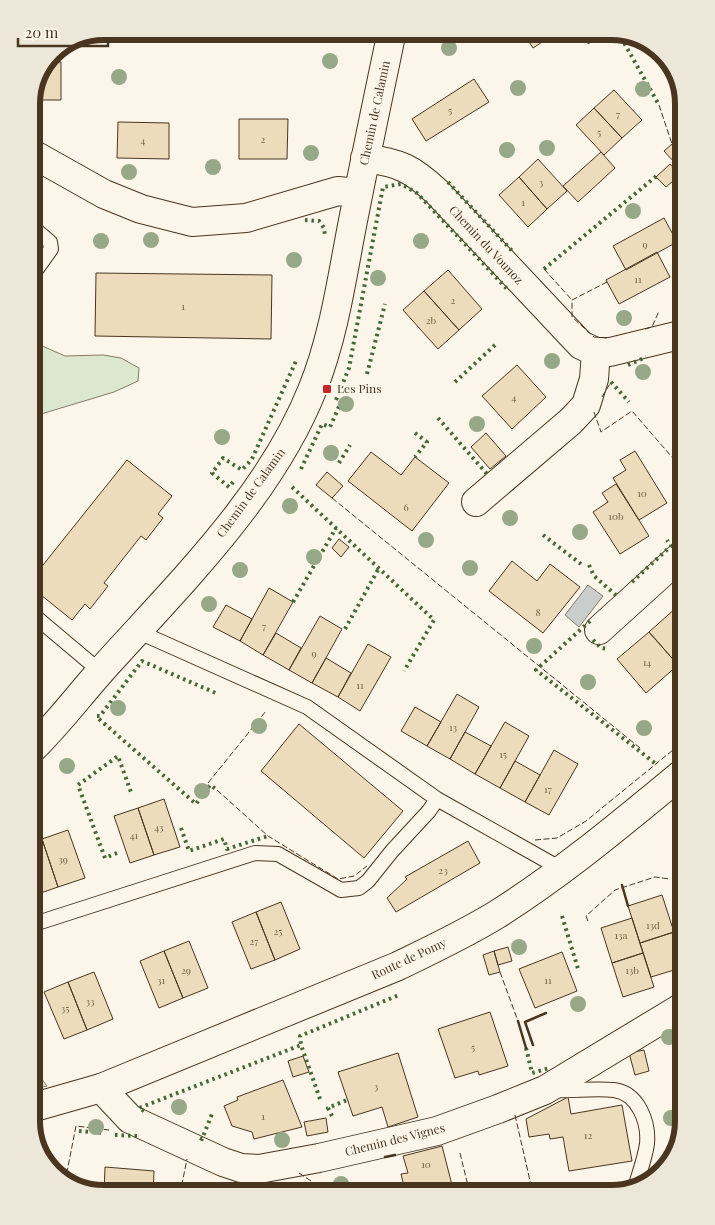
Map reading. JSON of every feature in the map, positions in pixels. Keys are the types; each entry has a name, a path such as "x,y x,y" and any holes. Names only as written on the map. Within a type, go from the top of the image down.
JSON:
{"street":[{"name":"Chemin de Calamin","path":"40,741 139,632 233,520 279,459 293,434 314,388 332,332 358,193 390,40"},
{"path":"40,158 104,194 141,209 192,222 246,218 338,191 358,193"},
{"name":"Chemin du Vounoz","path":"365,158 394,162 417,173 581,345 596,352"},
{"path":"476,502 571,422 586,405 594,379 596,352 610,352 675,336"},
{"path":"599,630 675,561"},
{"name":"Route de Pomy","path":"40,1105 101,1088 398,966 494,916 563,870 675,779"},
{"name":"Chemin des Vignes","path":"101,1088 130,1119 223,1162 241,1168 260,1169 319,1158 437,1130 545,1090 675,1011"}],"lane":[{"path":"40,234 50,242 51,249 40,265"},
{"path":"40,621 101,672"},
{"path":"139,632 307,707 437,799 563,870"},
{"path":"40,922 260,853 278,854 287,858 340,890 359,888 368,881 430,811 437,799"},
{"path":"545,1090 615,1090 628,1094 637,1101 646,1128 647,1142 638,1179"}],"green space":[{"path":"40,345 65,356 103,355 121,358 139,368 138,381 114,392 41,414"},
{"path":"40,1077 41,1078 47,1086 40,1087"}],"shaded area":[{"path":"588,585 603,596 579,627 565,615"}],"building":[{"path":"528,40 545,40 533,48"},
{"path":"56,62 61,62 61,100 40,100 45,79"},
{"path":"474,79 489,102 426,141 412,119"},
{"path":"614,90 642,120 622,138 594,108"},
{"path":"594,108 622,138 604,155 576,125"},
{"path":"239,119 288,119 287,159 239,159"},
{"path":"118,122 169,123 169,159 117,158"},
{"path":"672,144 675,155 674,162 664,151"},
{"path":"601,152 615,168 578,202 563,186"},
{"path":"538,159 567,191 547,209 519,177"},
{"path":"670,164 675,170 675,179 666,187 656,177"},
{"path":"519,177 547,209 528,227 499,195"},
{"path":"664,218 675,238 675,243 626,270 613,246"},
{"path":"657,252 670,277 619,304 606,280"},
{"path":"448,270 482,309 459,330 424,291"},
{"path":"96,273 272,275 271,339 95,336"},
{"path":"424,291 459,330 438,349 403,310"},
{"path":"517,365 546,397 512,429 482,396"},
{"path":"486,433 506,456 490,469 471,447"},
{"path":"635,451 667,503 639,520 613,478 626,470 620,460"},
{"path":"371,452 401,475 415,457 449,483 412,531 348,481"},
{"path":"127,460 172,496 158,514 163,518 146,540 141,536 104,583 108,586 90,609 85,604 72,620 40,594 40,569"},
{"path":"327,472 343,486 332,498 316,485"},
{"path":"616,484 649,536 620,554 593,512 608,502 602,493"},
{"path":"339,539 349,547 341,557 332,548"},
{"path":"512,561 537,581 550,564 580,587 543,633 489,591"},
{"path":"269,588 293,602 263,655 240,641"},
{"path":"226,605 252,619 240,641 213,627"},
{"path":"675,609 675,662 649,632"},
{"path":"320,616 342,629 312,683 289,670"},
{"path":"649,632 675,662 675,668 646,693 617,659"},
{"path":"276,633 301,648 289,670 263,655"},
{"path":"368,644 391,657 360,711 338,697"},
{"path":"326,658 351,673 338,697 312,683"},
{"path":"457,694 479,707 450,759 427,746"},
{"path":"415,707 441,722 427,746 401,731"},
{"path":"505,722 529,736 500,788 475,774"},
{"path":"299,724 403,811 364,858 261,771"},
{"path":"465,732 491,746 475,774 450,759"},
{"path":"554,750 578,764 549,815 525,802"},
{"path":"515,761 540,775 525,802 500,788"},
{"path":"164,799 180,847 154,855 138,808"},
{"path":"138,808 154,855 130,863 114,816"},
{"path":"68,830 85,878 58,887 42,839"},
{"path":"42,839 58,887 40,893 40,840"},
{"path":"468,841 480,863 396,912 387,898 407,879 405,877"},
{"path":"662,895 674,932 640,943 628,906"},
{"path":"281,902 300,949 275,960 256,912"},
{"path":"256,912 275,960 251,969 232,922"},
{"path":"632,918 643,953 612,963 601,928"},
{"path":"674,932 675,970 651,977 640,943"},
{"path":"189,941 208,988 183,998 164,951"},
{"path":"508,947 512,961 498,965 494,951"},
{"path":"164,951 183,998 159,1008 140,961"},
{"path":"494,951 500,972 489,975 483,955"},
{"path":"562,952 577,991 535,1008 519,969"},
{"path":"643,953 654,987 623,997 612,963"},
{"path":"94,972 113,1019 87,1030 68,982"},
{"path":"68,982 87,1030 64,1039 44,992"},
{"path":"490,1012 508,1066 479,1075 478,1071 455,1078 438,1029"},
{"path":"644,1050 649,1071 635,1075 629,1053"},
{"path":"398,1053 418,1117 388,1127 382,1107 353,1116 338,1072"},
{"path":"303,1056 309,1072 293,1077 288,1061"},
{"path":"283,1080 302,1127 254,1139 252,1132 232,1126 224,1106 238,1100 237,1097"},
{"path":"568,1097 571,1114 622,1105 632,1161 569,1171 563,1137 550,1139 549,1134 529,1137 526,1119"},
{"path":"326,1118 328,1132 307,1136 304,1122"},
{"path":"442,1146 452,1185 404,1185 401,1174 408,1173 403,1156"},
{"path":"105,1167 154,1171 153,1185 104,1185"}],"hedge":[{"path":"587,43 591,40"},
{"path":"623,41 659,105"},
{"path":"544,269 659,174"},
{"path":"448,182 514,253"},
{"path":"301,469 322,424 330,427 341,402 336,400 349,368 383,187 401,184 417,193 508,290"},
{"path":"305,220 319,221 324,228 325,236"},
{"path":"367,374 385,304"},
{"path":"455,382 495,345"},
{"path":"628,365 646,357"},
{"path":"233,482 229,487 212,473 223,458 242,470 252,459 296,361"},
{"path":"611,382 629,402"},
{"path":"438,418 487,474"},
{"path":"415,433 427,442 415,457"},
{"path":"339,463 350,445"},
{"path":"292,487 434,620 404,671"},
{"path":"293,602 336,528"},
{"path":"543,535 581,564"},
{"path":"632,582 671,546 667,540"},
{"path":"589,565 594,576 618,597"},
{"path":"345,629 379,568"},
{"path":"590,621 536,670 656,764"},
{"path":"593,640 601,648 608,649"},
{"path":"97,716 100,716 142,661 218,694"},
{"path":"99,719 196,804 210,785 217,790"},
{"path":"117,853 105,858 78,785 118,756 132,795"},
{"path":"181,828 189,851 224,839 227,849 268,836"},
{"path":"562,916 579,972"},
{"path":"320,1099 301,1045 300,1036 399,995"},
{"path":"144,1111 139,1108 301,1045"},
{"path":"526,1048 532,1073 550,1068"},
{"path":"332,1116 328,1108 347,1100"},
{"path":"200,1138 202,1139 212,1114"},
{"path":"79,1131 105,1133"},
{"path":"115,1135 138,1136"}],"fence":[{"path":"659,105 672,144"},
{"path":"544,269 572,300"},
{"path":"607,282 572,300 572,317 594,337 607,338"},
{"path":"645,329 652,327 659,311"},
{"path":"602,397 611,382"},
{"path":"594,412 601,432 632,411 675,461"},
{"path":"332,498 640,748"},
{"path":"208,783 266,711"},
{"path":"535,840 557,838 586,821 675,748"},
{"path":"217,790 268,836 338,879 354,876 367,866"},
{"path":"588,921 586,916 615,890 655,877 670,879"},
{"path":"500,972 518,1021"},
{"path":"515,1115 531,1185"},
{"path":"67,1173 76,1126 109,1130"},
{"path":"460,1153 468,1185"},
{"path":"182,1185 187,1159"},
{"path":"299,1173 311,1181 312,1185"}],"wall":[{"path":"622,885 628,906"},
{"path":"533,1045 525,1022 546,1013"},
{"path":"518,1021 526,1048"},
{"path":"385,1157 395,1155"}],"place":[{"name":"Les Pins","path":"327,389"}]}
